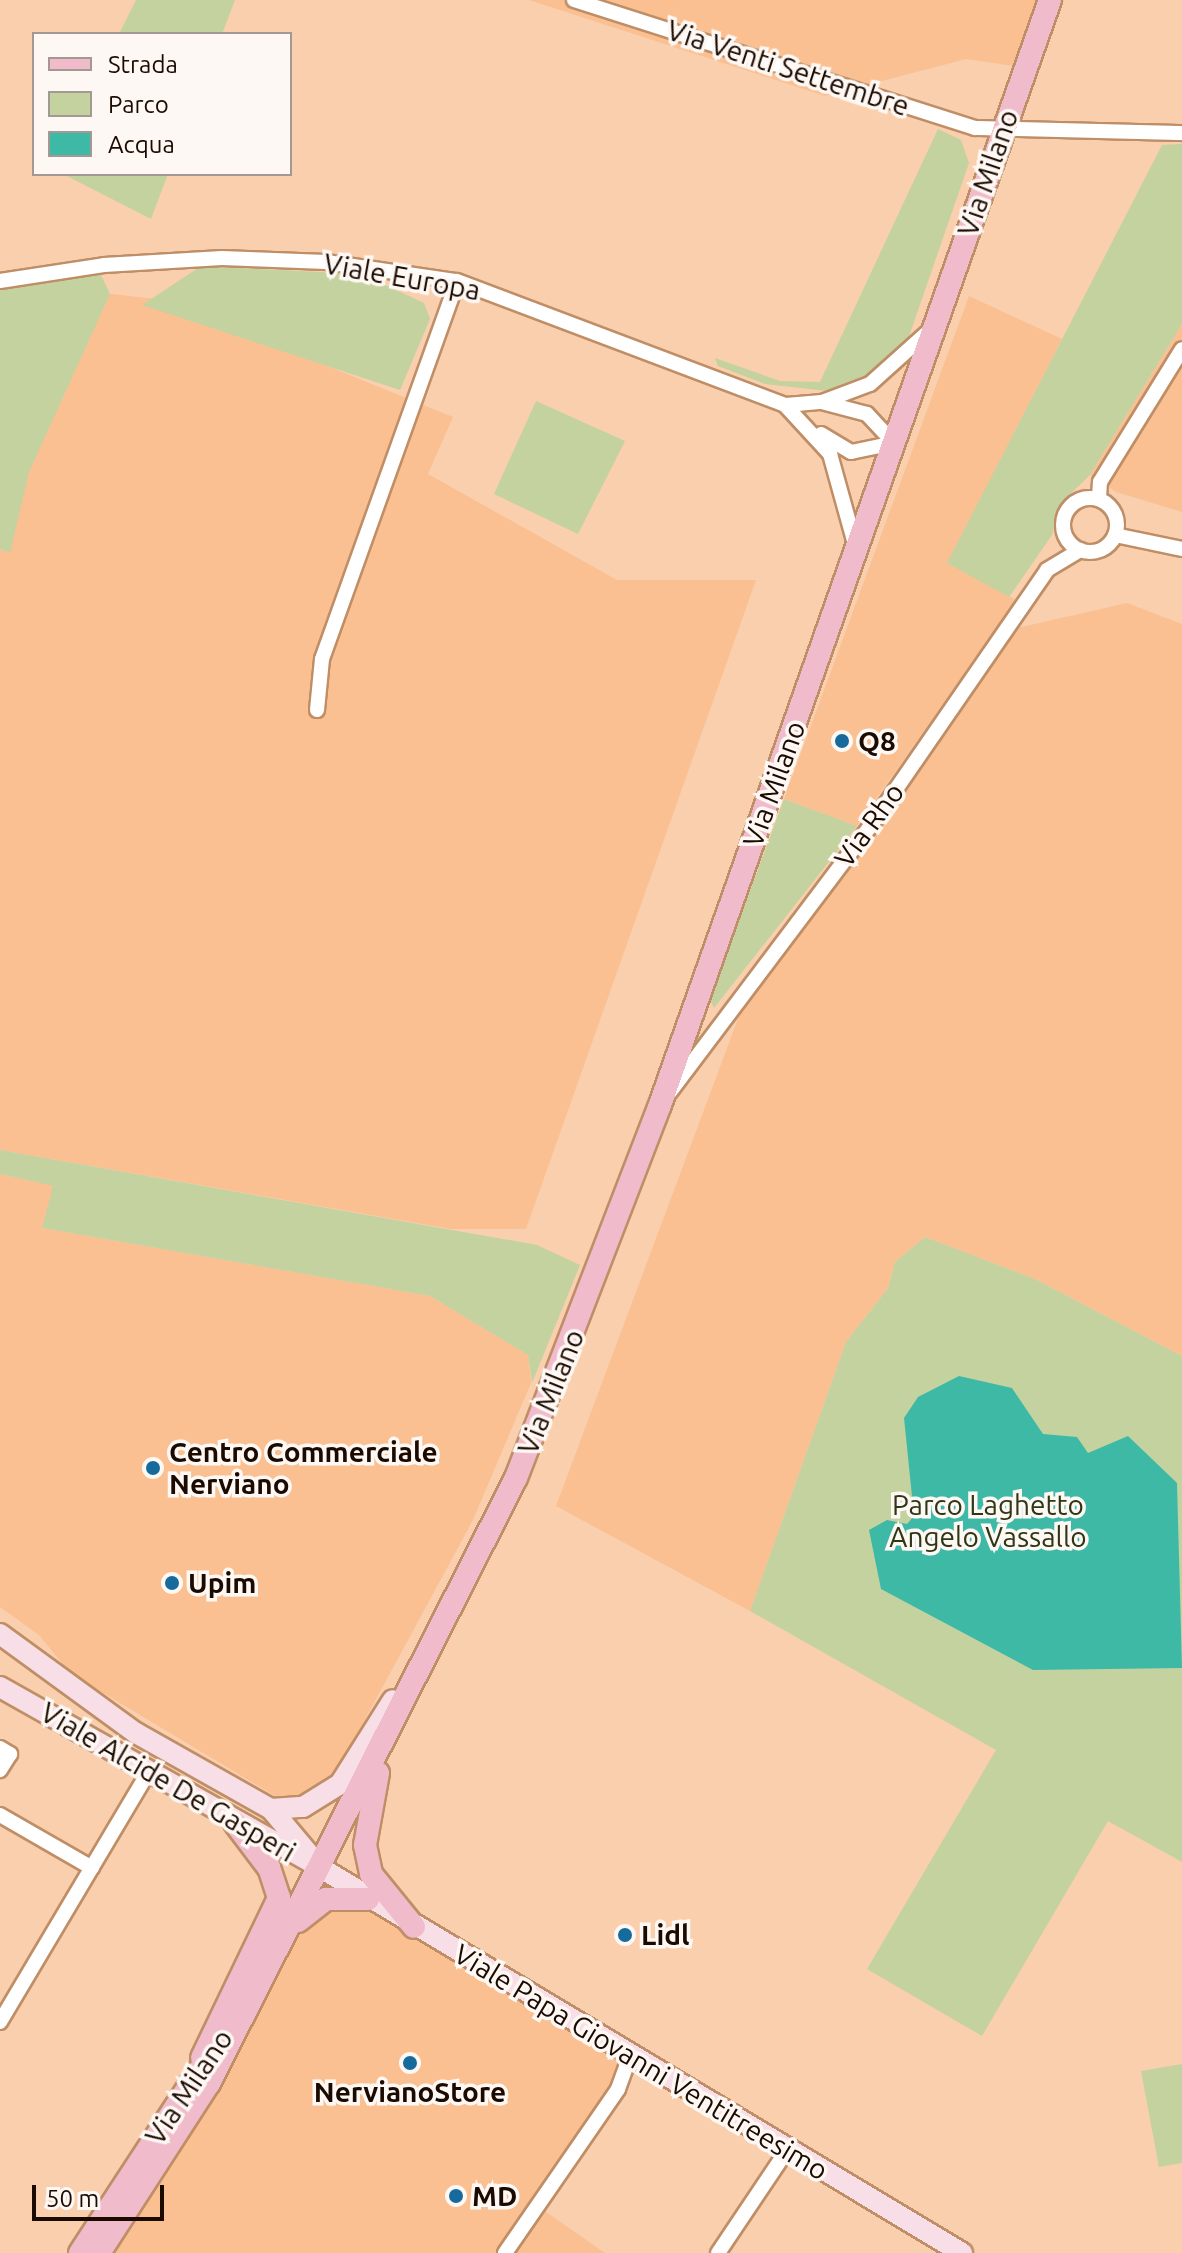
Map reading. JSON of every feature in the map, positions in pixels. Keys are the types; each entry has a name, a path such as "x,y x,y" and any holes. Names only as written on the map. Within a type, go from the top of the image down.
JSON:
{"main road":[{"name":"Via Milano","path":"99,2253 209,2083 248,2002 321,1868 477,1560 578,1327 660,1105 1050,0"},
{"path":"384,1744 365,1845 371,1874 414,1927"},
{"path":"195,2074 278,1907 275,1878 235,1823"},
{"path":"286,1933 326,1899 368,1899"},
{"name":"Via Milano","path":"80,2253 195,2074 248,2002"}],"street":[{"name":"Via Venti Settembre","path":"574,0 975,128 1182,133"},
{"name":"Viale Europa","path":"0,281 104,265 222,258 326,262 457,281 785,405 812,427 840,477 856,549"},
{"path":"317,710 322,659 457,281"},
{"name":"Viale Europa","path":"785,405 822,402 883,375 933,327"},
{"path":"1182,349 1100,482 1099,499 1116,518 1115,535 1182,549"},
{"path":"822,402 867,414 894,443"},
{"path":"812,427 851,452 894,443"},
{"path":"1080,550 1066,538 1063,520 1072,504 1099,499"},
{"name":"Via Rho","path":"660,1105 938,728 1047,570 1080,550 1105,548 1115,535"},
{"name":"Via Milano","path":"271,1809 303,1807 340,1784 477,1560"},
{"name":"Viale Alcide De Gasperi","path":"0,1634 136,1733 271,1809 321,1868"},
{"name":"Viale Alcide De Gasperi","path":"0,1687 150,1769 235,1823 321,1868"},
{"path":"0,1748 10,1754 0,1770"},
{"path":"1,2018 150,1769"},
{"path":"0,1815 92,1868"},
{"name":"Viale Papa Giovanni Ventitreesimo","path":"321,1868 414,1927 962,2253"},
{"path":"505,2253 638,2061"},
{"path":"718,2253 788,2149"}],"shaded area":[{"path":"529,0 1038,0 1014,66 966,59 825,96"},
{"path":"102,293 165,300 453,417 428,474 617,580 756,580 526,1229 451,1229 0,1150 0,549 9,553 25,466"},
{"path":"969,296 1062,339 948,563 1016,600 857,826 784,799"},
{"path":"1182,324 1182,512 1116,492 1090,475"},
{"path":"1127,603 1182,624 1182,1356 1035,1279 925,1237 895,1262 888,1288 846,1342 750,1611 556,1506 739,1016 1017,628"},
{"path":"0,1174 54,1186 42,1228 430,1296 528,1355 531,1383 473,1520 329,1786 289,1801 275,1796 70,1673 39,1635 0,1607"},
{"path":"321,1868 630,2056 627,2069 505,2253 99,2253"},
{"path":"539,2207 605,2253 508,2253"}],"green space":[{"path":"136,0 235,0 223,32 120,32"},
{"path":"938,129 961,140 969,163 906,345 861,381 828,391 765,384 718,366 715,358 780,381 820,382"},
{"path":"1182,144 1182,324 1090,475 1060,504 1052,535 1009,597 947,563 1162,145"},
{"path":"67,176 167,176 151,219"},
{"path":"201,266 362,274 424,303 430,319 400,390 142,305"},
{"path":"101,275 110,294 29,472 10,553 0,549 0,288"},
{"path":"536,401 625,441 578,534 494,494"},
{"path":"784,799 857,826 714,1008 710,999"},
{"path":"0,1150 537,1245 580,1265 532,1383 528,1355 430,1296 42,1228 53,1186 0,1174"},
{"name":"Parco Laghetto Angelo Vassallo","path":"925,1237 1035,1279 1182,1356 1182,1862 1108,1821 982,2036 867,1969 996,1750 750,1611 846,1342 888,1288 895,1262"},
{"path":"1182,2064 1182,2163 1159,2167 1141,2071"}],"water":[{"path":"959,1376 1012,1388 1043,1434 1077,1437 1088,1453 1128,1436 1177,1483 1182,1668 1033,1670 881,1589 869,1530 887,1520 907,1524 914,1516 904,1418 918,1397"}],"place":[{"name":"Q8","path":"842,741"},
{"name":"Centro Commerciale Nerviano","path":"153,1468"},
{"name":"Upim","path":"172,1583"},
{"name":"Lidl","path":"625,1935"},
{"name":"NervianoStore","path":"410,2063"},
{"name":"MD","path":"456,2196"}]}
